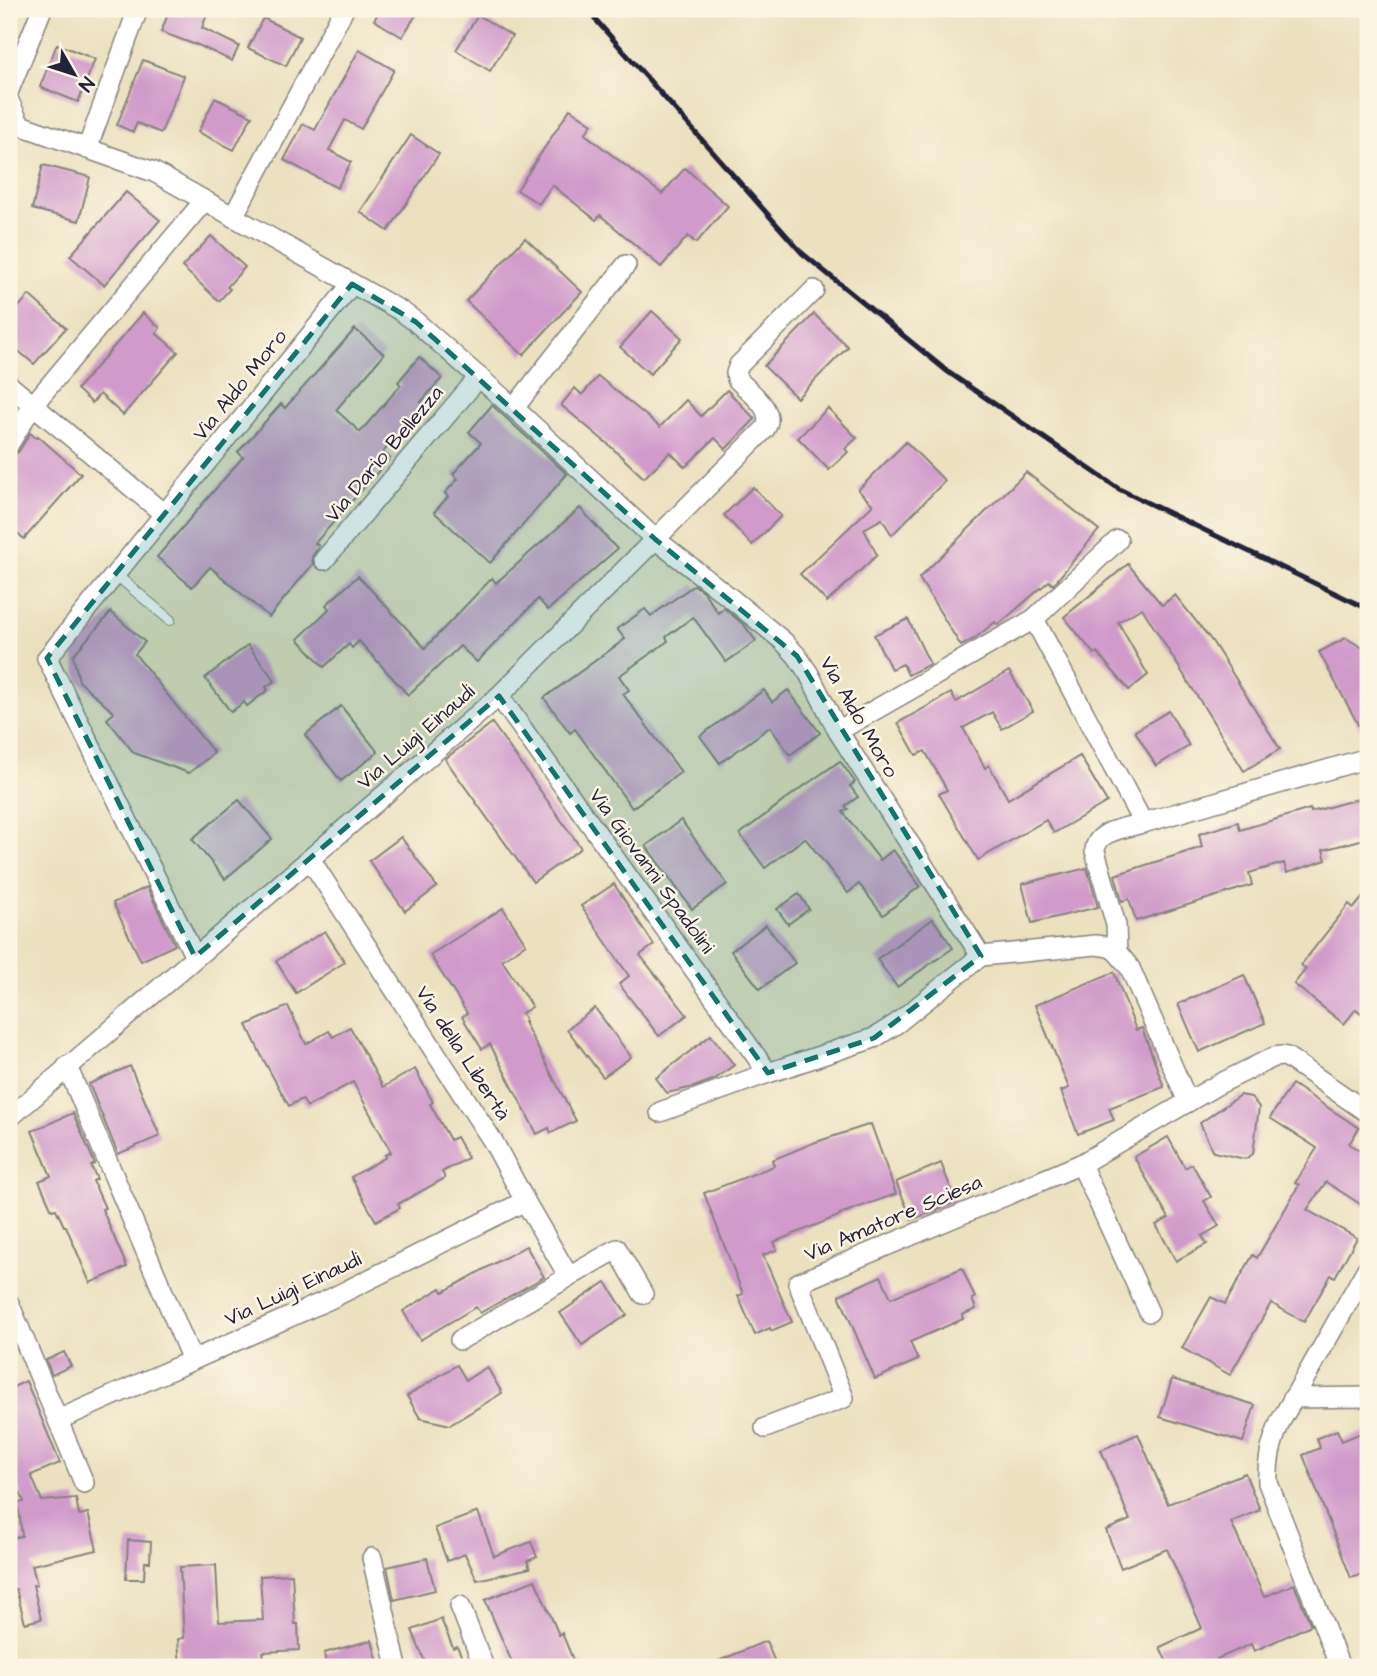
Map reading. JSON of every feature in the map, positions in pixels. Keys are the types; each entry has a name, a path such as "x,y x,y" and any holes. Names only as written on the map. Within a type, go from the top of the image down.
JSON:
{"street":[{"path":"9,90 43,9"},
{"path":"87,149 138,9"},
{"path":"233,217 344,9"},
{"name":"Via Aldo Moro","path":"9,101 14,126 154,173 408,316 514,408 655,539 783,641 809,674 838,731 981,956"},
{"path":"9,444 33,405 204,201"},
{"path":"514,408 626,265"},
{"name":"Via Aldo Moro","path":"195,957 47,658 352,284"},
{"path":"655,539 765,429 769,417 766,409 737,379 736,373 739,365 814,290"},
{"name":"Via Dario Bellezza","path":"324,560 479,377"},
{"path":"9,385 164,514"},
{"name":"Via Luigi Einaudi","path":"9,1118 499,696 655,539"},
{"path":"838,731 1034,619 1118,540"},
{"path":"1034,619 1143,822"},
{"name":"Via Giovanni Spadolini","path":"499,696 768,1073"},
{"path":"1117,952 1116,925 1095,846 1103,835 1368,758"},
{"name":"Via della Libertà","path":"310,859 494,1143 524,1201 569,1277"},
{"path":"660,1112 874,1038 896,1024 981,956 1096,945 1110,947 1129,968 1188,1102"},
{"name":"Via Amatore Sciesa","path":"765,1428 844,1398 798,1283 1081,1164 1188,1102 1274,1057 1287,1057 1368,1113"},
{"path":"67,1066 192,1360"},
{"path":"1081,1164 1149,1312"},
{"name":"Via Luigi Einaudi","path":"58,1420 330,1299 524,1201"},
{"path":"460,1340 617,1249 643,1294"},
{"path":"1340,1667 1268,1483 1268,1465 1270,1447 1293,1398 1368,1267"},
{"path":"9,1303 84,1483"},
{"path":"1293,1398 1368,1397"},
{"path":"372,1558 397,1667"},
{"path":"460,1606 484,1667"}],"lane":[{"path":"115,574 170,620"}],"highlighted area":[{"path":"352,284 416,322 655,539 797,656 981,956 874,1038 768,1073 499,696 195,957 47,658"}],"building":[{"path":"170,9 209,9 202,28 239,46 232,61 196,44 161,32"},
{"path":"381,9 420,9 402,37 374,20"},
{"path":"478,15 512,36 490,71 456,50"},
{"path":"263,18 300,37 286,66 248,48"},
{"path":"57,44 95,59 78,102 40,87"},
{"path":"359,50 394,70 361,129 345,120 329,150 351,162 337,188 284,160 303,124 315,130"},
{"path":"143,60 184,76 161,133 137,123 133,132 117,125"},
{"path":"215,98 252,116 234,150 198,132"},
{"path":"570,109 592,124 585,134 662,194 685,168 728,206 696,243 688,236 661,267 600,215 596,220 552,185 539,204 517,190"},
{"path":"411,135 439,154 388,231 360,212"},
{"path":"43,165 90,177 79,221 32,209"},
{"path":"126,192 160,220 104,285 70,256"},
{"path":"211,236 245,267 227,287 230,289 219,301 182,267"},
{"path":"525,238 582,292 523,355 466,301"},
{"path":"29,295 66,328 34,364 9,343 9,318"},
{"path":"652,311 682,338 650,374 620,347"},
{"path":"143,313 160,328 156,333 178,352 123,415 100,394 92,403 77,389"},
{"path":"814,314 848,347 797,398 764,366"},
{"path":"355,329 384,354 336,410 360,432 401,385 398,382 419,357 442,378 421,402 425,405 383,452 390,458 315,543 319,546 312,557 313,564 269,617 210,567 192,587 157,557 243,457 238,452 281,404 285,408"},
{"path":"598,376 660,427 686,400 701,416 727,390 755,419 726,449 715,438 685,467 670,452 644,478 561,405 575,388 582,395"},
{"path":"492,405 567,474 490,563 434,512 448,497 445,493 458,479 453,474 481,443 469,432"},
{"path":"828,408 857,438 845,449 848,452 829,470 798,438"},
{"path":"30,433 36,438 38,436 81,474 24,539 9,525 9,456 19,451"},
{"path":"906,442 945,481 892,535 882,519 864,529 877,555 827,602 800,574 873,505 858,490"},
{"path":"1026,472 1099,530 1053,585 1049,581 998,625 995,622 961,646 919,578"},
{"path":"753,487 781,516 752,545 724,515"},
{"path":"580,508 617,549 548,610 538,599 477,662 460,646 408,695 359,641 352,648 349,644 324,667 298,639 329,609 326,605 358,576 425,648 492,578 496,583"},
{"path":"1128,564 1162,605 1175,595 1212,641 1280,749 1244,771 1142,608 1118,622 1148,675 1129,690 1097,652 1094,654 1064,617"},
{"path":"694,585 704,592 718,613 724,608 744,625 756,641 726,662 693,617 666,637 668,641 619,676 629,690 623,694 681,772 632,808 575,729 570,733 544,698 625,639 617,629 645,609 651,616"},
{"path":"111,612 145,642 135,654 214,753 189,773 134,753 107,719 114,713 79,681 73,655"},
{"path":"908,619 930,664 908,675 903,664 891,669 874,635"},
{"path":"1346,638 1368,651 1368,743 1319,652"},
{"path":"248,645 275,681 247,706 244,702 231,712 205,678"},
{"path":"1009,671 1033,711 1002,729 992,712 963,728 985,768 989,765 1008,799 1080,756 1107,802 1054,833 1046,820 978,860 939,794 947,790 925,751 916,755 898,723 951,693 956,702"},
{"path":"764,690 772,702 788,690 820,733 790,755 770,727 720,763 700,736"},
{"path":"341,706 378,752 341,781 305,735"},
{"path":"1169,711 1189,746 1156,766 1135,731"},
{"path":"492,723 581,848 533,882 445,759"},
{"path":"840,761 855,782 850,786 858,797 845,806 848,809 843,812 880,860 893,850 920,886 883,915 859,884 848,893 805,838 765,868 740,834"},
{"path":"1368,796 1368,838 1323,850 1326,860 1287,873 1284,863 1249,873 1252,885 1136,921 1129,899 1122,901 1115,875 1202,847 1199,834 1238,822 1240,830 1310,809 1311,812"},
{"path":"239,800 272,839 225,879 192,839"},
{"path":"681,820 727,884 692,909 646,846"},
{"path":"401,837 437,887 405,911 369,861"},
{"path":"1087,868 1098,907 1032,923 1022,884"},
{"path":"614,884 654,945 640,955 687,1015 659,1036 619,984 629,976 581,906"},
{"path":"147,887 175,945 141,961 113,903"},
{"path":"1368,891 1368,1019 1356,1009 1344,1024 1294,984 1306,969 1301,965 1349,904 1354,908"},
{"path":"799,894 809,909 788,924 777,909"},
{"path":"503,908 526,944 502,960 532,1007 522,1013 526,1021 524,1022 576,1121 551,1133 549,1128 537,1134 490,1044 482,1049 462,1017 467,1013 430,955"},
{"path":"933,919 953,948 897,987 877,959"},
{"path":"766,925 795,963 760,989 731,951"},
{"path":"325,931 345,962 296,993 276,961"},
{"path":"1114,972 1136,1030 1142,1028 1164,1087 1109,1108 1114,1120 1078,1134 1061,1091 1069,1088 1035,1005"},
{"path":"1244,975 1265,1023 1199,1052 1178,1004"},
{"path":"288,1006 306,1044 329,1031 333,1037 350,1027 383,1087 415,1069 450,1140 456,1137 468,1158 442,1172 445,1178 398,1204 400,1208 376,1221 351,1177 391,1152 353,1082 307,1107 302,1099 289,1106 247,1025"},
{"path":"595,1008 631,1057 603,1077 567,1029"},
{"path":"711,1035 734,1065 715,1079 667,1093 656,1078"},
{"path":"130,1066 160,1136 118,1154 89,1084"},
{"path":"1292,1084 1359,1128 1349,1144 1368,1156 1368,1209 1326,1182 1307,1210 1357,1238 1335,1277 1331,1275 1304,1322 1271,1303 1230,1375 1182,1348 1211,1297 1225,1304 1253,1255 1257,1258 1299,1185 1295,1183 1317,1148 1270,1118"},
{"path":"1240,1095 1251,1097 1259,1107 1253,1154 1245,1159 1213,1152 1200,1123"},
{"path":"73,1113 95,1164 91,1166 97,1179 93,1181 105,1208 102,1209 127,1267 90,1283 66,1226 56,1209 52,1210 39,1181 51,1176 32,1131"},
{"path":"871,1124 896,1194 774,1242 777,1250 763,1255 792,1322 755,1335 738,1296 743,1294 704,1193 774,1166 772,1160 813,1143"},
{"path":"1168,1137 1185,1168 1192,1164 1211,1197 1204,1201 1219,1226 1202,1236 1207,1244 1176,1261 1156,1225 1169,1218 1134,1157"},
{"path":"941,1163 956,1202 912,1220 896,1182"},
{"path":"526,1246 544,1277 480,1313 476,1307 420,1340 403,1311 441,1288 443,1292"},
{"path":"962,1268 975,1298 972,1299 976,1309 962,1315 963,1319 910,1342 918,1360 875,1379 839,1295 881,1276 891,1298"},
{"path":"606,1282 627,1315 582,1345 560,1313"},
{"path":"64,1352 71,1366 52,1375 46,1360"},
{"path":"457,1365 466,1380 487,1367 502,1393 450,1425 420,1418 407,1396"},
{"path":"1172,1379 1255,1405 1243,1442 1160,1417"},
{"path":"26,1381 60,1463 31,1475 42,1501 76,1498 79,1515 88,1513 97,1550 32,1565 37,1585 33,1585 41,1619 25,1623 16,1589 9,1590 9,1539 22,1536 18,1503 24,1502 9,1466 9,1389"},
{"path":"1337,1430 1342,1441 1368,1430 1368,1572 1351,1578 1303,1455 1320,1448 1317,1438"},
{"path":"1138,1434 1168,1504 1245,1473 1260,1510 1231,1522 1264,1597 1294,1584 1311,1625 1254,1651 1251,1644 1217,1659 1219,1663 1210,1667 1169,1667 1160,1647 1202,1628 1167,1549 1121,1568 1106,1530 1130,1520 1101,1450"},
{"path":"478,1512 494,1556 531,1542 537,1557 527,1561 530,1568 477,1580 465,1554 447,1561 435,1528"},
{"path":"128,1540 151,1542 150,1562 145,1562 144,1579 126,1579"},
{"path":"427,1558 435,1590 394,1600 387,1567"},
{"path":"216,1565 219,1622 263,1620 260,1576 292,1574 299,1650 263,1652 264,1659 225,1661 226,1667 180,1667 178,1639 184,1638 180,1567"},
{"path":"535,1580 576,1667 514,1667 485,1600"},
{"path":"441,1619 453,1648 457,1646 464,1662 451,1667 427,1667 412,1630"},
{"path":"372,1640 379,1667 327,1667 324,1653"},
{"path":"766,1641 777,1667 704,1667"}],"railway":[{"path":"590,9 595,19 802,253 948,372 1119,489 1368,609"}]}
